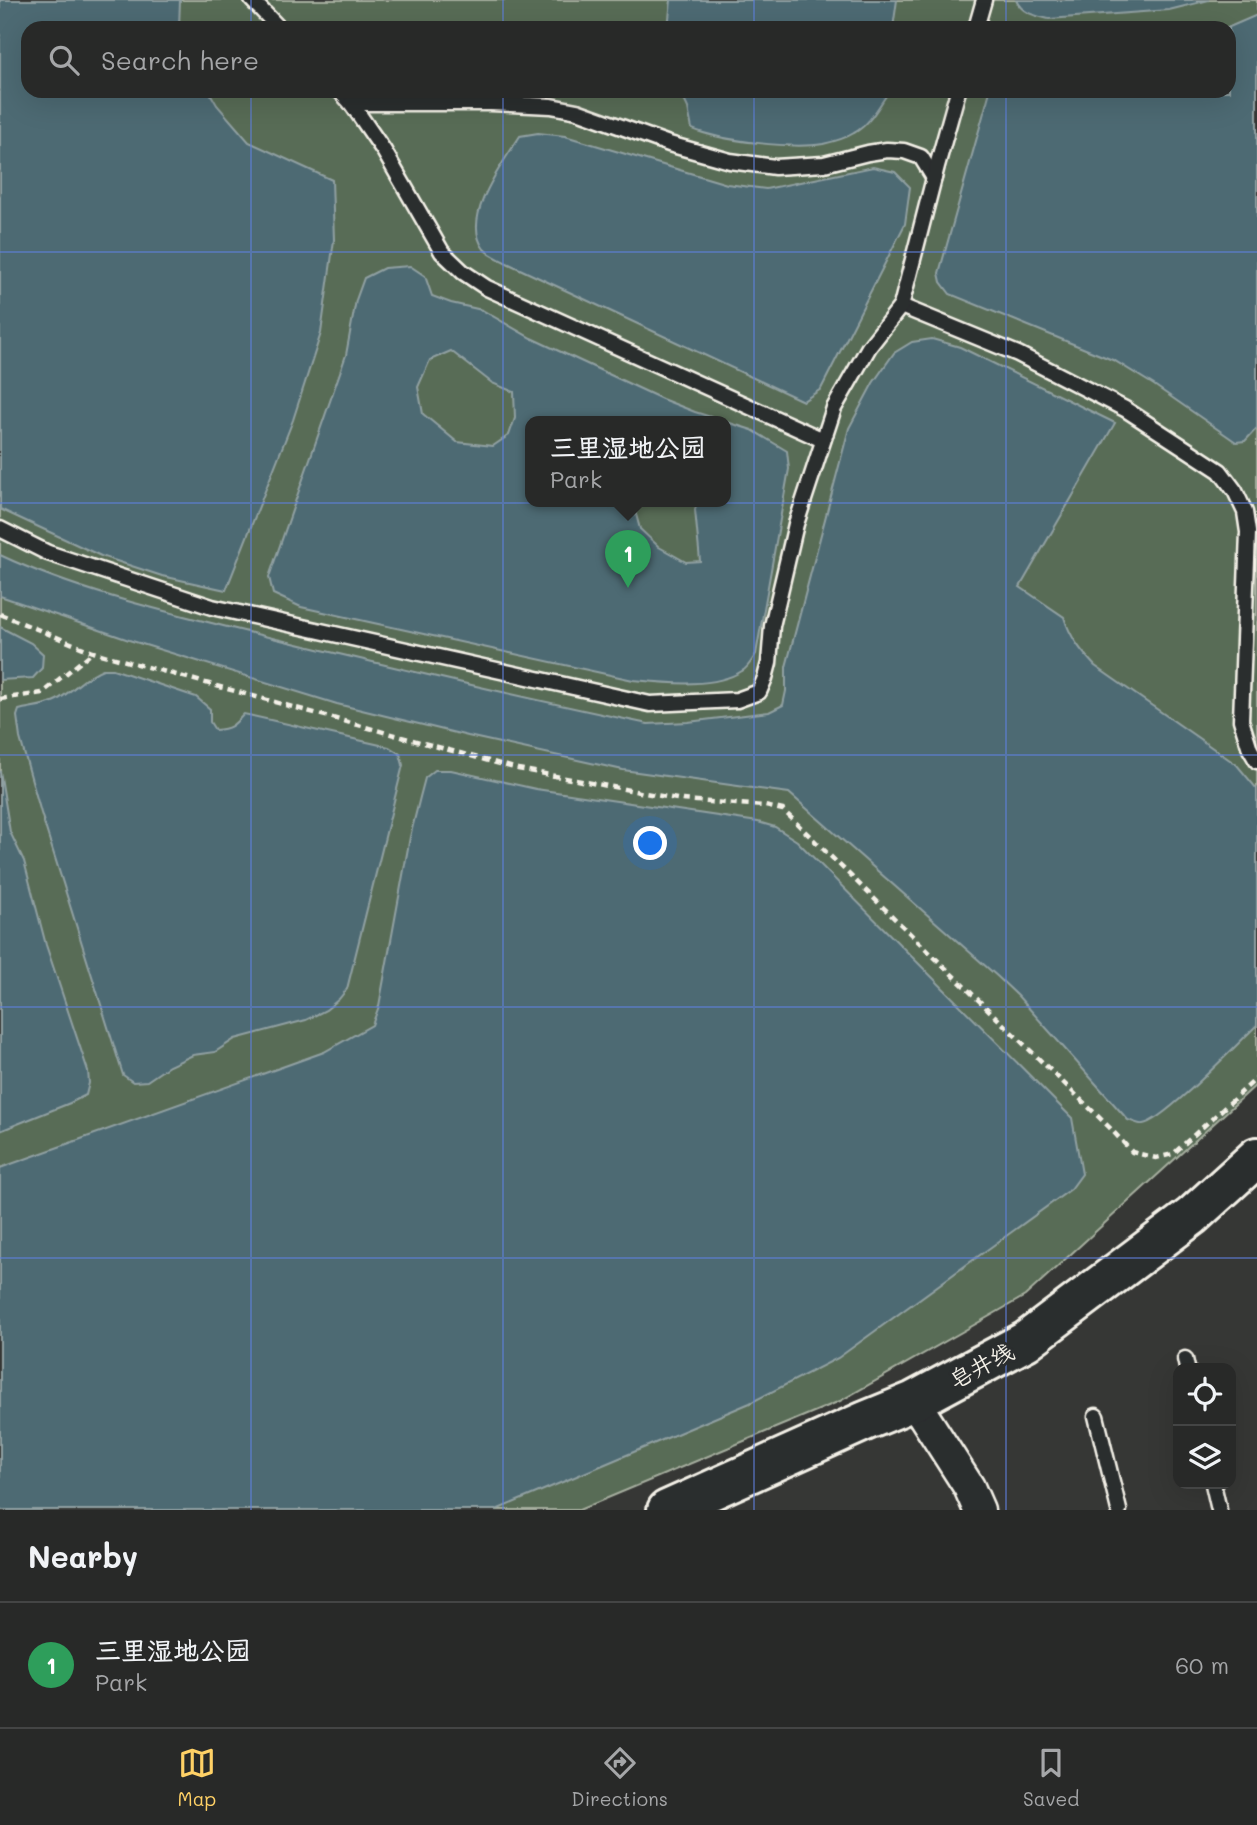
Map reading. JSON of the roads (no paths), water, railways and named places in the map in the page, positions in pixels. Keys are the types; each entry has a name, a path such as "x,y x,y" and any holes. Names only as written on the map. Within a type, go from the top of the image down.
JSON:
{"street":[{"name":"皂井线","path":"667,1510 914,1401 1026,1340 1192,1216 1257,1157"},
{"path":"914,1401 969,1487 979,1510"}],"lane":[{"path":"252,0 272,21"},
{"path":"978,21 984,0"},
{"path":"346,98 384,151 442,252 463,272 487,288 823,440"},
{"path":"0,529 48,553 212,607 650,704 737,700 759,692 769,663 772,626 796,524 823,440 834,408 863,357 901,306 956,98"},
{"path":"351,103 551,106 578,111 669,144 730,161 775,167 824,164 887,150 904,151 921,158 934,178"},
{"path":"901,306 1018,354 1125,409 1220,471 1235,491 1245,512 1248,532 1241,720 1250,749 1257,761"},
{"path":"1096,1416 1119,1510"},
{"path":"1214,1489 1219,1510"}],"water":[{"path":"0,0 180,0 179,21 21,21 21,98 213,98 249,142 332,180 334,240 321,333 293,420 226,590 162,576 101,556 0,509"},
{"path":"671,0 897,0 894,21 669,21"},
{"path":"1016,0 1209,0 1169,10 1049,19 1026,11"},
{"path":"1257,15 1257,428 1245,441 1236,442 1115,361 950,294 941,282 939,273 988,98 1236,98 1236,24"},
{"path":"683,98 885,98 864,126 854,133 823,144 810,145 776,145 705,133 692,129"},
{"path":"538,133 565,136 727,184 766,189 873,167 895,172 910,187 905,224 821,389 803,401 486,251 478,236 477,222 487,191 520,136"},
{"path":"410,266 425,276 432,296 482,310 531,338 662,399 708,416 525,416 525,507 634,507 640,529 659,547 686,562 700,561 696,507 731,507 731,423 752,430 787,451 789,469 756,654 746,668 731,677 704,683 633,680 301,607 273,594 269,577 346,355 356,300 364,278 384,268","holes":["451,351 492,383 514,392 515,418 509,435 493,446 457,442 423,414 418,387 430,360"]},
{"path":"932,339 960,347 1115,423 1020,587 1064,617 1076,643 1095,666 1237,765 1257,789 1257,1025 1183,1097 1153,1120 1143,1124 1128,1120 998,977 789,793 623,770 337,704 129,640 0,596 0,555 64,581 164,611 648,724 769,712 783,705 786,667 849,428 873,383 894,353 912,342"},
{"path":"0,627 31,643 43,654 42,668 33,678 0,680"},
{"path":"103,669 113,669 196,697 210,709 210,722 215,730 232,726 244,714 389,747 400,754 403,765 347,989 339,999 326,1010 306,1020 235,1039 215,1052 193,1055 169,1066 147,1081 133,1082 123,1075 41,813 20,738 17,716 19,710 57,700"},
{"path":"435,770 451,770 536,789 758,822 775,827 797,841 1072,1118 1082,1174 1071,1189 838,1358 750,1403 496,1510 0,1510 0,1168 324,1052 372,1025 379,1006 410,837 425,778"},
{"path":"0,771 10,832 24,861 46,945 88,1071 89,1083 86,1095 0,1131"}],"place":[{"name":"三里湿地公园","path":"628,588"}]}
